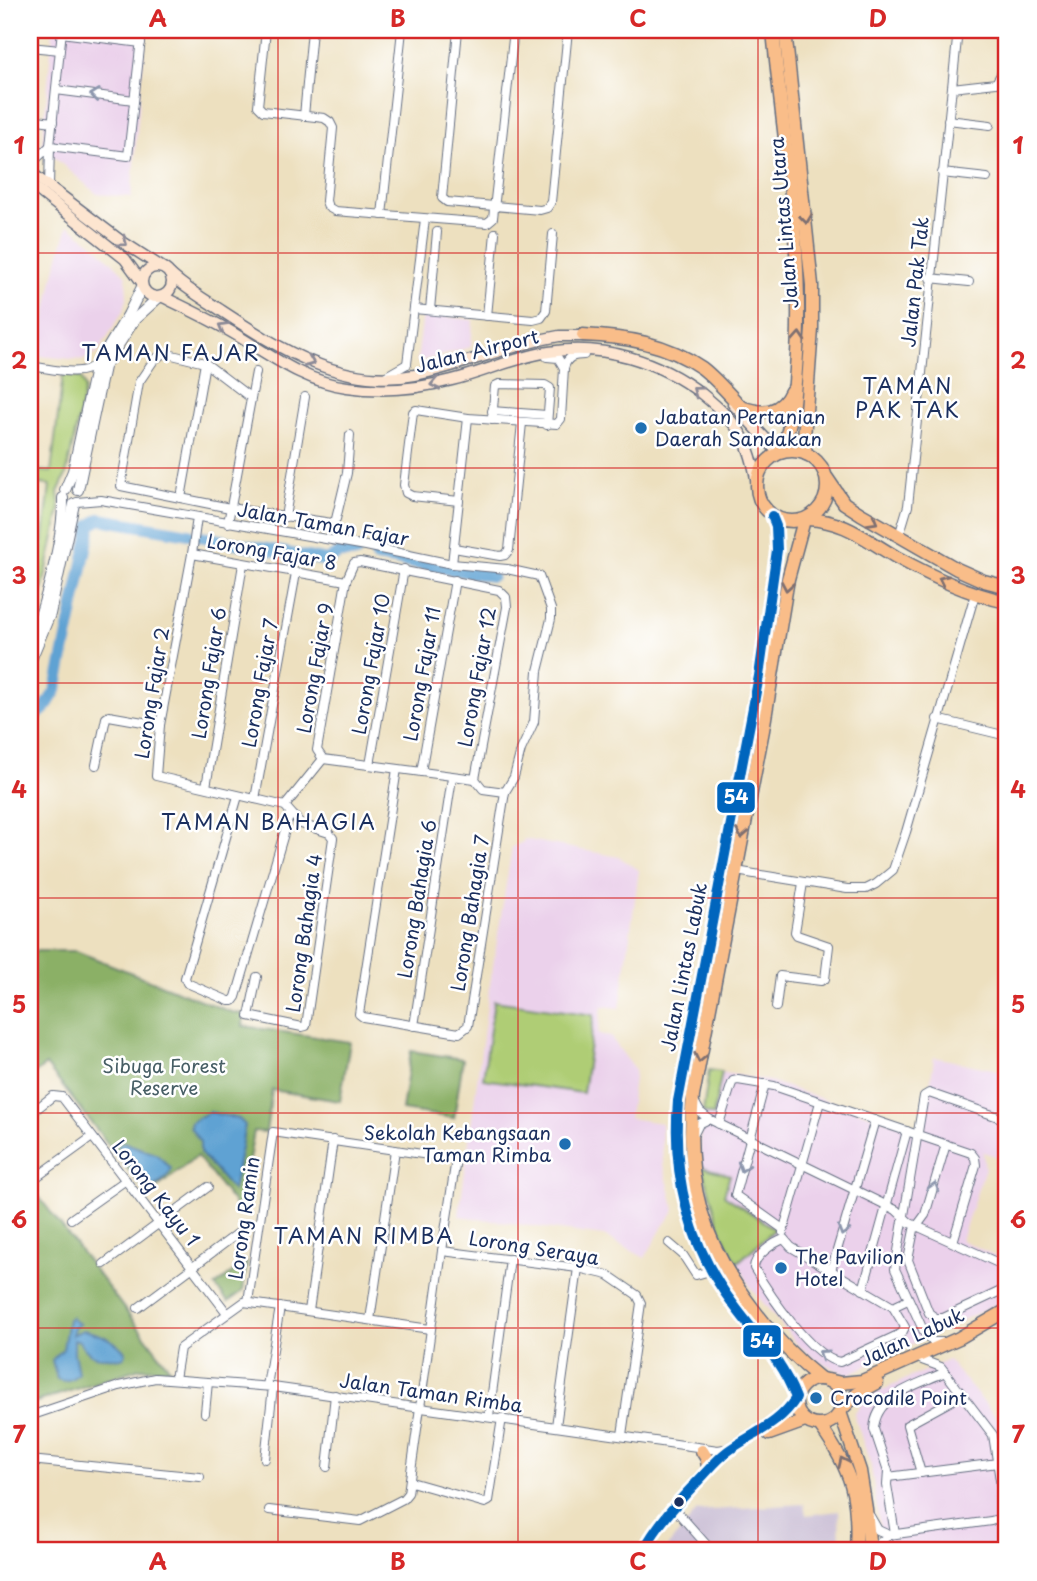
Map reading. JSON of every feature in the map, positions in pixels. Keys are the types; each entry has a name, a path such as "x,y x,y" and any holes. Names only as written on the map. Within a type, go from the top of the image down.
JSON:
{"main road":[{"name":"Jalan Lintas Utara","path":"773,30 777,103 780,106 799,278 795,382 789,429 780,452"},
{"name":"Jalan Lintas Utara","path":"785,30 812,285 804,438 806,454"},
{"path":"780,106 786,106 790,101 786,64 788,56"},
{"name":"Jalan Airport","path":"30,172 190,290 275,345 309,362 336,372 383,377 427,372 559,336 583,335 634,344 693,368 715,386 780,452"},
{"path":"30,184 125,259 148,295 160,297 167,294 172,285 166,271 149,269 142,284"},
{"name":"Jalan Airport","path":"160,297 226,329 285,365 321,382 348,387 395,389 426,386 530,356 575,349 617,354 659,367 712,402 741,432 753,457 757,486"},
{"path":"583,335 616,336 662,347 704,369 741,407 758,412 767,412 785,403 795,382"},
{"path":"825,474 826,495 815,513 805,519 792,522 772,516 758,498 757,486 763,466 780,452 806,454 818,462 844,503 968,575 1007,587"},
{"name":"Jalan Lintas Labuk","path":"772,516 776,526 777,550 759,676 677,1112 680,1185 691,1227 710,1271 778,1361 796,1398"},
{"path":"805,519 837,523 907,562 975,594 1007,602"},
{"name":"Jalan Lintas Labuk","path":"805,519 789,579 693,1096 690,1142 694,1181 702,1218 724,1268 748,1303 791,1354 825,1380"},
{"name":"Jalan Labuk","path":"825,1380 841,1383 862,1381 959,1338 1007,1312"},
{"name":"Jalan Labuk","path":"840,1411 857,1394 1007,1312"},
{"path":"643,1551 654,1531 698,1481 733,1448 774,1424 788,1410 802,1385 814,1379 825,1380 839,1390 842,1396 840,1411 860,1471 872,1551"},
{"path":"796,1398 797,1410 804,1421"},
{"path":"820,1426 834,1420 840,1411"},
{"path":"716,1465 770,1433 804,1421 820,1426 833,1442 847,1469 856,1514 857,1549"},
{"path":"702,1451 707,1459 716,1465"}],"street":[{"path":"50,146 128,156 142,30"},
{"path":"266,30 258,106 263,111 324,118 332,125 326,201 328,207 335,211 487,223 493,218 514,30"},
{"path":"304,116 312,30"},
{"path":"382,215 402,30"},
{"path":"458,30 443,200 540,210 547,208 551,202 568,30"},
{"name":"Jalan Pak Tak","path":"900,536 908,506 958,30"},
{"path":"49,186 50,146 62,31 141,43"},
{"path":"30,47 60,50"},
{"path":"952,88 996,83 1007,64"},
{"path":"56,90 134,100"},
{"path":"30,119 53,122"},
{"path":"948,120 990,125"},
{"path":"30,161 50,146"},
{"path":"942,173 988,178"},
{"path":"407,364 425,219"},
{"path":"430,310 438,232"},
{"path":"487,316 495,233"},
{"path":"414,309 533,320 541,318 545,311 553,234"},
{"path":"930,278 970,282"},
{"path":"30,643 42,611 61,524 64,494 73,471 90,387 98,363 128,315 142,284"},
{"path":"30,662 53,603 104,368 135,319 160,297"},
{"path":"251,398 205,363 164,353 154,360 139,382 120,482 124,488 328,523 336,519 347,473 350,435"},
{"path":"459,501 406,493 404,485 412,415 416,410 468,418 492,415 547,420 557,424 561,419 564,368 566,361 573,356 591,355 645,365 678,378"},
{"path":"480,371 548,356 558,358 564,368"},
{"path":"30,366 77,371 89,370 98,363"},
{"path":"181,498 205,363"},
{"path":"383,377 407,364"},
{"path":"407,364 427,372"},
{"path":"77,371 86,377 90,387"},
{"path":"228,523 256,372"},
{"path":"30,381 30,397"},
{"path":"492,415 494,391 499,384 545,385 550,388 547,420"},
{"path":"285,517 305,397"},
{"path":"492,415 522,423 547,420"},
{"path":"452,564 468,418"},
{"path":"454,548 500,556 509,550 522,423"},
{"path":"64,494 73,487 77,497"},
{"path":"64,494 66,502 77,497"},
{"name":"Jalan Taman Fajar","path":"77,497 452,564 507,569 539,576"},
{"name":"Lorong Fajar 2","path":"197,517 160,725 156,776 287,809"},
{"path":"346,581 354,563 364,562 366,547"},
{"name":"Lorong Fajar 8","path":"192,554 346,581"},
{"name":"Lorong Fajar 12","path":"364,562 499,590 506,597 507,607 475,779"},
{"name":"Lorong Fajar 6","path":"206,787 243,564"},
{"name":"Lorong Fajar 10","path":"370,765 404,569"},
{"name":"Lorong Fajar 7","path":"255,799 296,573"},
{"name":"Lorong Bahagia 7","path":"414,1026 459,1033 468,1026 505,792 514,777 521,750 534,722 539,667 551,619 551,608 539,576"},
{"name":"Lorong Fajar 11","path":"421,772 455,580"},
{"name":"Lorong Fajar 9","path":"323,759 317,750 346,581"},
{"path":"736,871 803,883 866,889 893,870 975,594"},
{"path":"96,765 106,718 109,716 160,725"},
{"path":"937,719 1007,736"},
{"path":"238,796 185,981 233,1001 287,809 323,759 475,779 483,789 505,792"},
{"path":"397,769 359,1014 414,1026"},
{"name":"Lorong Bahagia 6","path":"414,1026 452,778"},
{"name":"Lorong Bahagia 4","path":"257,977 249,1016 302,1027 307,1022 333,838 329,832 301,824 287,809"},
{"path":"776,1007 780,976 821,981 825,979 829,946 795,932 803,883"},
{"path":"719,1124 733,1081 765,1084 971,1153 976,1165 953,1242"},
{"path":"765,1084 735,1195 784,1234 791,1247 893,1307 905,1327 904,1332 840,1362 816,1350 771,1295 753,1264 784,1234 820,1102"},
{"path":"959,1338 936,1343 926,1335 895,1269 924,1097 927,1093 1007,1120"},
{"name":"Lorong Kayu 1","path":"30,1114 57,1095 62,1097 227,1313"},
{"path":"693,1096 700,1112 709,1119 896,1210 917,1226 1007,1267"},
{"path":"690,1142 699,1124 709,1119"},
{"path":"831,1271 875,1121"},
{"path":"863,1290 907,1131"},
{"name":"Lorong Ramin","path":"248,1302 273,1132 333,1140"},
{"path":"38,1176 92,1137"},
{"path":"309,1311 333,1140 456,1159 442,1251"},
{"path":"946,1144 925,1215 914,1230 908,1265 929,1313 936,1318 943,1318 1007,1288"},
{"path":"370,1320 395,1150"},
{"path":"71,1219 126,1180"},
{"path":"104,1264 208,1187"},
{"path":"138,1308 241,1231"},
{"path":"669,1243 683,1255 696,1275 710,1271"},
{"name":"Lorong Seraya","path":"411,1482 442,1251 578,1268 608,1275 637,1295 641,1303 622,1435"},
{"path":"489,1416 510,1259"},
{"path":"556,1426 578,1268"},
{"path":"893,1307 908,1300"},
{"path":"175,1379 180,1348 240,1303 430,1329"},
{"path":"265,1459 280,1307"},
{"path":"897,1367 922,1351 926,1345 926,1335"},
{"path":"943,1349 943,1369"},
{"path":"872,1551 892,1535 991,1521 1005,1515 993,1435 943,1369 922,1360"},
{"path":"892,1535 888,1471 874,1429 882,1405 943,1369"},
{"name":"Jalan Taman Rimba","path":"30,1416 142,1380 175,1379 335,1395 682,1445 723,1450 733,1448"},
{"path":"205,1413 208,1382"},
{"path":"327,1467 335,1395"},
{"path":"921,1473 907,1425 962,1395"},
{"path":"269,1510 360,1521 403,1500 411,1482 485,1503 489,1501 502,1418"},
{"name":"Jalan Taman Rimba","path":"682,1445 702,1451"},
{"path":"30,1460 200,1477"},
{"path":"888,1477 998,1463"},
{"path":"673,1507 712,1551"},
{"path":"866,1509 878,1530 892,1535"},
{"path":"814,1551 857,1549"}],"shaded area":[{"path":"53,30 146,30 131,197 97,194 42,147"},
{"path":"68,225 99,249 126,276 127,299 123,311 98,352 83,360 38,356 54,274"},
{"path":"423,314 473,320 471,347 417,362"},
{"name":"Sekolah Kebangsaan Taman Rimba","path":"524,839 619,857 639,870 620,1008 602,1006 598,1034 610,1036 635,1070 629,1118 661,1123 663,1165 675,1210 645,1258 604,1236 459,1216 489,991 512,847"},
{"path":"934,1057 1007,1072 1007,1160 983,1152 985,1168 961,1240 1007,1261 1007,1299 847,1375 815,1359 797,1344 751,1288 721,1231 705,1183 701,1161 700,1136 709,1070 769,1081 924,1133"},
{"path":"948,1360 1007,1430 1007,1551 880,1551 871,1466 854,1415 862,1403 876,1393"},
{"path":"804,1504 806,1515 839,1511 840,1551 664,1551 697,1511"}],"green space":[{"path":"63,375 81,378 85,388 66,475 58,492 60,509 42,592 30,628 30,577 39,577 50,485 30,483 30,470 51,472"},
{"name":"Sibuga Forest Reserve","path":"30,951 76,951 231,1012 244,1014 243,1026 350,1042 340,1101 272,1090 266,1132 254,1131 240,1211 197,1156 148,1195 46,1065 30,1077"},
{"path":"494,1001 594,1015 583,1093 483,1079"},
{"path":"411,1051 463,1059 454,1118 402,1110"},
{"path":"709,1070 722,1072 713,1116 703,1112"},
{"path":"702,1167 730,1175 724,1195 775,1229 737,1263 721,1231"},
{"path":"30,1185 170,1369 140,1368 30,1404"},
{"path":"247,1262 243,1291 228,1302 215,1286"}],"water":[{"path":"209,1112 239,1119 245,1125 233,1191 200,1153 200,1142 190,1127 191,1122"},
{"path":"123,1142 156,1154 171,1168 168,1175 158,1184 147,1188 120,1154 119,1145"},
{"path":"71,1317 80,1324 74,1328 72,1335 83,1330 101,1335 122,1348 126,1353 124,1357 97,1357 87,1351 78,1340 74,1340 78,1373 69,1380 57,1379 52,1360 63,1349 68,1319"}],"waterway":[{"path":"30,721 45,708 56,690 91,525 100,519 189,534"},
{"path":"200,536 327,561 339,553 356,553"},
{"path":"376,557 492,576"}],"transit line":[{"name":"54","path":"643,1551 667,1515 716,1462 728,1451 774,1422 796,1398 776,1360 717,1281 694,1233 681,1182 677,1129 678,1101 759,676 777,550 776,526 772,516"}],"place":[{"name":"Jabatan Pertanian Daerah Sandakan","path":"641,428"},
{"name":"Sekolah Kebangsaan Taman Rimba","path":"565,1144"},
{"name":"The Pavilion Hotel","path":"781,1268"},
{"name":"Crocodile Point","path":"816,1398"}],"district":[{"name":"TAMAN FAJAR","path":"171,354"},
{"name":"TAMAN PAK TAK","path":"908,399"},
{"name":"TAMAN BAHAGIA","path":"269,823"},
{"name":"TAMAN RIMBA","path":"364,1237"}]}
